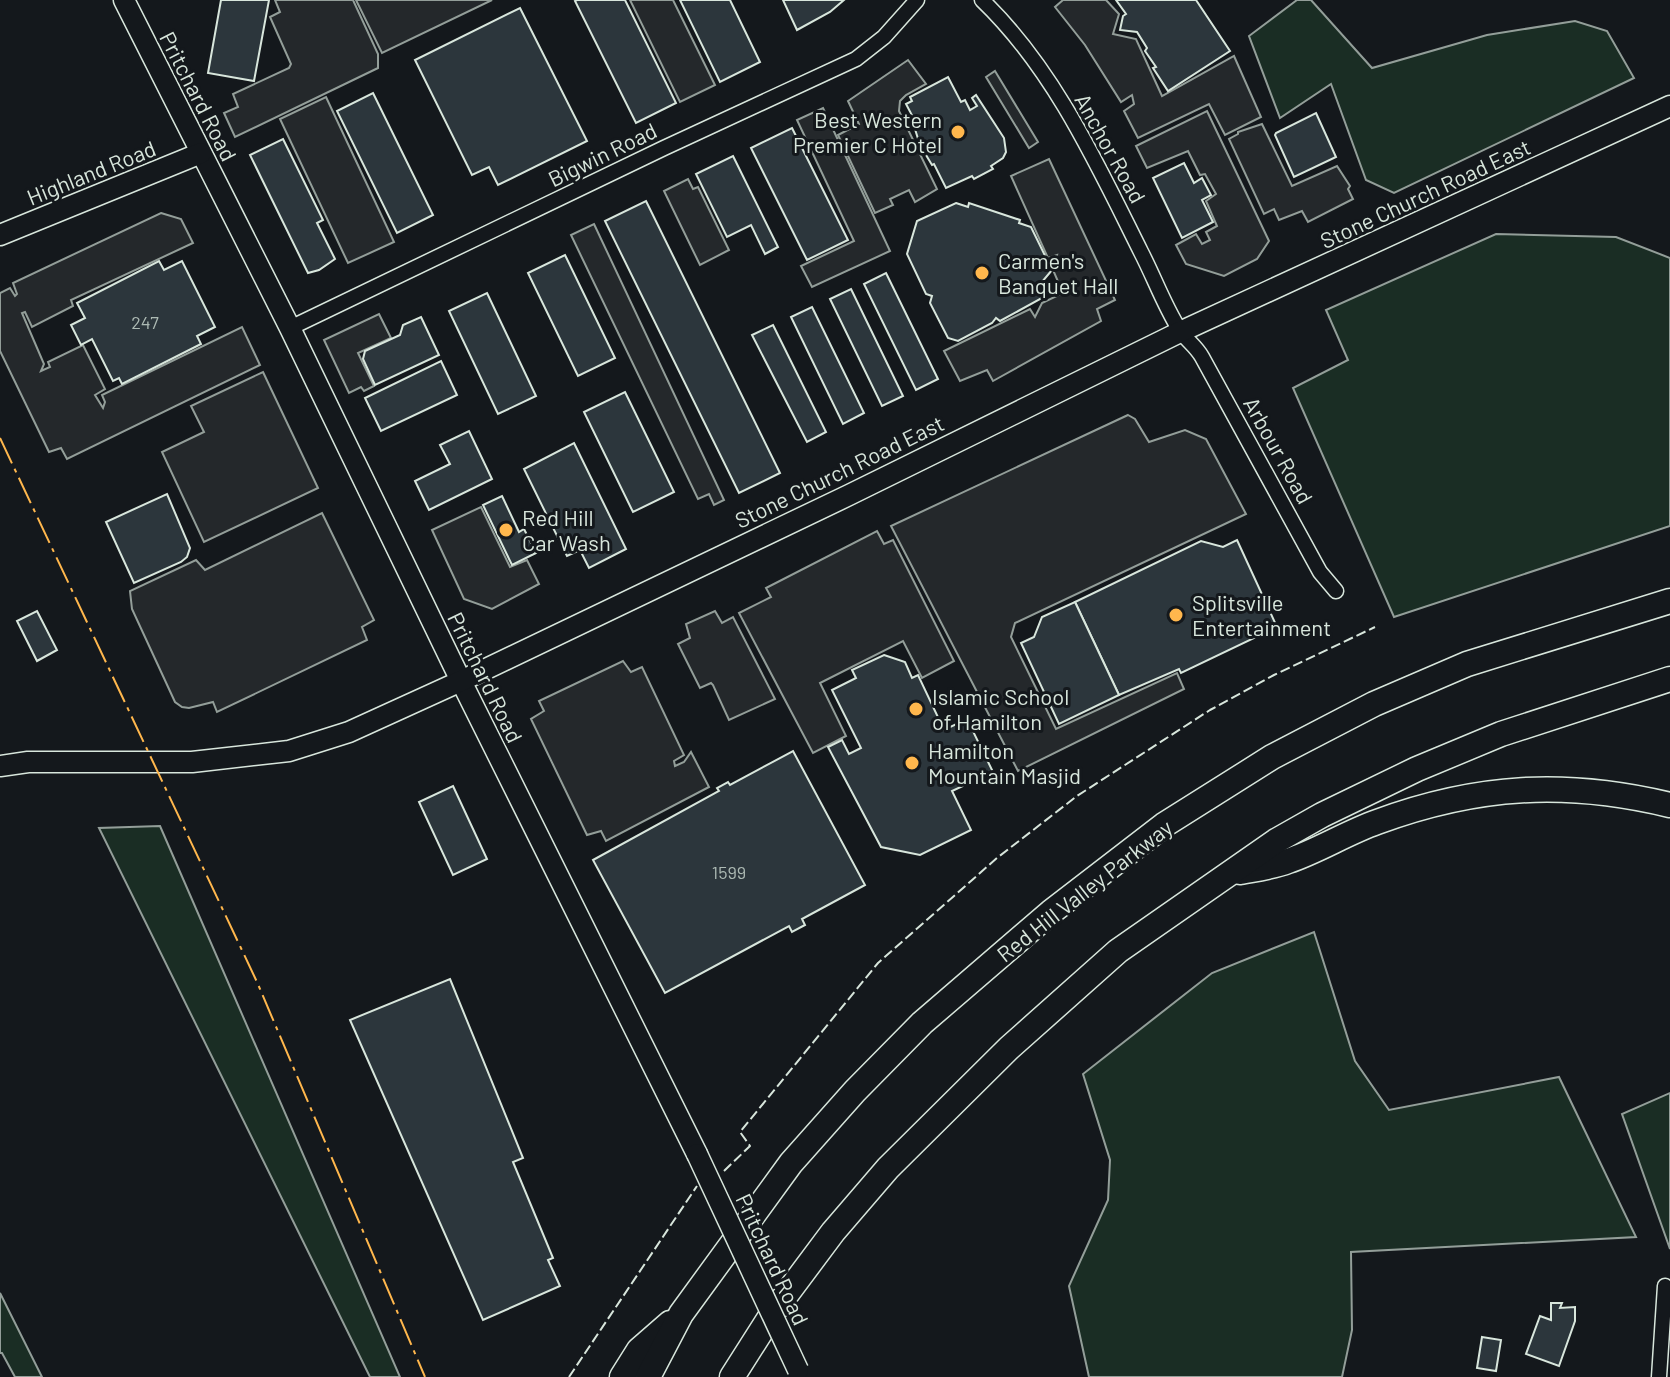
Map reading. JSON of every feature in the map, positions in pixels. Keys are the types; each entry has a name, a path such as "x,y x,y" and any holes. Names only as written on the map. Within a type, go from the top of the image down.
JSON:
{"highway":[{"name":"Red Hill Valley Parkway","path":"648,1377 681,1314 791,1163 888,1057 922,1023 1051,912 1164,825 1272,757 1374,704 1467,664 1670,601"},
{"path":"732,1377 774,1311 833,1232 888,1168 1009,1048 1118,951 1276,841 1322,815 1417,769 1501,734 1670,679"},
{"path":"1226,875 1287,862 1375,822 1478,793 1524,789 1598,791 1670,805"},
{"path":"622,1377 639,1350 681,1314"}],"main road":[{"name":"Pritchard Road","path":"124,0 290,328 461,681 697,1154 800,1373"},
{"name":"Stone Church Road East","path":"0,766 28,762 192,762 289,751 349,732 849,495 1180,332 1670,106"},
{"name":"Highland Road","path":"0,235 201,153"}],"street":[{"name":"Bigwin Road","path":"290,328 856,59 884,37 917,0"},
{"name":"Anchor Road","path":"982,0 1007,24 1050,85 1097,162 1180,332"},
{"name":"Arbour Road","path":"1180,332 1202,357 1320,572 1336,591"},
{"path":"1659,1377 1665,1286"}],"green space":[{"path":"1297,0 1311,0 1372,68 1487,35 1575,21 1607,31 1634,78 1394,193 1366,180 1331,84 1280,118 1249,36"},
{"path":"1496,234 1616,237 1670,258 1670,526 1394,617 1293,388 1348,360 1326,310"},
{"path":"160,826 400,1377 370,1377 99,828"},
{"path":"1314,932 1355,1061 1389,1110 1559,1077 1636,1237 1351,1252 1352,1330 1342,1377 1089,1377 1069,1286 1108,1200 1110,1160 1083,1074 1212,973"},
{"path":"1670,1093 1670,1249 1622,1114"},
{"path":"0,1293 42,1377 15,1377 0,1353"}],"shaded area":[{"path":"275,0 353,0 378,54 378,68 235,137 224,113 238,107 233,94 289,68 291,64 270,17 280,12"},
{"path":"356,0 492,0 382,53"},
{"path":"630,0 673,0 715,85 680,102"},
{"path":"1063,0 1106,0 1119,14 1113,34 1136,39 1162,96 1234,56 1261,117 1225,135 1209,104 1138,138 1124,111 1134,104 1132,95 1121,102 1085,45 1055,7"},
{"path":"908,60 926,84 900,101 899,111 937,189 915,202 909,190 890,199 893,205 875,213 838,135 859,124 848,101"},
{"path":"995,71 1038,142 1029,148 986,77"},
{"path":"326,97 394,242 348,263 280,119"},
{"path":"823,108 890,251 812,287 801,266 854,241 797,120"},
{"path":"1207,111 1269,241 1257,259 1224,276 1186,264 1176,245 1196,234 1202,244 1210,240 1206,232 1217,226 1206,201 1216,194 1205,174 1200,175 1188,151 1147,168 1136,146"},
{"path":"1262,124 1292,186 1337,166 1350,186 1348,189 1353,199 1308,222 1302,211 1279,220 1274,209 1264,214 1229,139 1238,132"},
{"path":"1049,159 1115,300 1097,309 1101,321 993,381 987,370 960,381 944,351 1030,309 1035,317 1042,303 1063,293 1053,270 1057,255 1048,258 1011,176"},
{"path":"688,179 693,189 698,187 729,250 700,265 664,191"},
{"path":"161,213 181,219 193,243 71,300 73,306 32,327 25,312 22,313 44,364 41,371 50,367 48,362 83,345 105,389 95,395 103,408 105,402 102,395 242,327 260,365 67,459 61,448 49,452 0,351 0,293 10,288 15,296 13,283"},
{"path":"594,224 724,500 714,505 709,494 698,499 571,235"},
{"path":"379,314 391,338 358,353 374,386 364,391 361,387 349,393 324,340"},
{"path":"263,372 318,488 204,542 162,452 204,432 191,406"},
{"path":"1128,415 1135,419 1149,442 1185,430 1206,439 1246,514 1015,623 1011,637 1056,729 1177,673 1184,689 1018,771 891,526"},
{"path":"481,507 510,567 527,560 539,584 492,609 464,599 432,530"},
{"path":"322,513 374,620 362,627 367,640 217,712 213,702 189,708 175,702 132,609 130,591 196,560 205,570"},
{"path":"877,531 884,544 893,540 954,661 922,678 903,641 820,683 846,736 813,753 739,613 771,597 766,588"},
{"path":"715,611 722,623 733,617 775,699 729,720 713,685 700,688 678,644 690,638 686,624"},
{"path":"623,661 631,672 642,667 684,755 674,761 675,766 684,762 691,752 709,787 606,841 601,831 587,835 531,719 544,711 539,701"}],"building":[{"path":"221,0 269,0 254,81 208,73"},
{"path":"577,0 625,0 676,103 636,123"},
{"path":"680,0 730,0 760,62 720,82"},
{"path":"783,0 844,0 830,12 797,30"},
{"path":"1116,0 1196,0 1230,51 1168,91 1153,68 1156,67 1137,32 1120,30 1126,14"},
{"path":"520,8 587,141 498,185 489,167 472,175 415,60"},
{"name":"Best Western Premier C Hotel","path":"948,77 961,102 965,100 970,110 977,106 972,98 976,95 1004,138 1006,152 991,166 993,169 946,188 920,145 914,126 917,125 906,104 912,101 910,97"},
{"path":"373,93 433,215 397,233 337,111"},
{"path":"1316,113 1336,157 1294,177 1275,135"},
{"path":"792,128 848,240 807,260 751,148"},
{"path":"283,139 323,220 317,223 335,259 319,270 308,273 250,155"},
{"path":"733,156 778,247 765,254 751,225 727,237 696,174"},
{"path":"1184,163 1194,183 1202,178 1211,195 1202,200 1213,222 1182,238 1153,178"},
{"path":"646,201 780,473 739,493 605,221"},
{"name":"Carmen's Banquet Hall","path":"956,203 968,207 969,203 1020,220 1019,223 1031,227 1052,270 1041,283 1042,298 1000,321 996,318 958,341 948,338 930,303 932,296 926,294 907,254 917,221"},
{"path":"565,255 615,358 578,376 528,273"},
{"path":"159,261 164,270 182,261 215,327 197,336 201,344 122,384 119,378 113,381 92,339 81,345 71,325 85,318 77,303"},
{"path":"886,273 938,379 916,390 864,284"},
{"path":"851,289 903,396 882,406 830,299"},
{"path":"487,293 536,396 498,414 449,311"},
{"path":"812,307 864,413 843,424 791,317"},
{"path":"421,317 439,355 375,385 363,359 365,351 400,335 403,325"},
{"path":"773,325 826,432 807,442 752,335"},
{"path":"441,361 457,395 381,431 365,398"},
{"path":"625,392 674,492 633,512 584,412"},
{"path":"469,431 492,479 429,510 415,481 450,464 440,445"},
{"path":"574,443 626,549 589,568 580,550 567,556 524,469"},
{"path":"167,494 190,548 187,557 134,583 106,522"},
{"name":"Red Hill Car Wash","path":"502,496 519,532 524,529 536,553 512,565 483,505"},
{"name":"Splitsville Entertainment","path":"1237,540 1277,627 1181,673 1179,669 1119,695 1075,602 1201,541 1223,547"},
{"path":"1075,602 1119,695 1059,724 1021,643 1034,637 1042,617"},
{"path":"37,611 57,650 37,661 17,621"},
{"name":"Hamilton Mountain Masjid","path":"884,655 905,662 912,678 918,675 944,730 967,719 993,772 952,791 971,830 920,855 881,847 828,747 842,740 849,754 861,748 832,690 856,678 852,670"},
{"path":"793,751 865,885 802,919 805,925 792,932 789,926 665,993 593,860 719,791 717,788 728,782 730,785"},
{"path":"453,786 487,859 453,875 419,802"},
{"path":"450,979 523,1158 513,1162 553,1258 548,1260 560,1286 483,1320 350,1020"},
{"path":"1551,1303 1562,1303 1560,1308 1575,1307 1575,1321 1559,1366 1526,1354 1540,1316 1551,1320"},
{"path":"1482,1337 1501,1340 1496,1371 1477,1368"}],"fence":[{"path":"724,1171 750,1146 740,1132 878,963 997,858 1077,796 1210,710 1274,675 1375,627"},
{"path":"569,1377 697,1186"}],"power":[{"path":"0,438 257,982 425,1377"}],"place":[{"name":"Best Western Premier C Hotel","path":"958,132"},
{"name":"Carmen's Banquet Hall","path":"982,273"},
{"name":"Red Hill Car Wash","path":"506,530"},
{"name":"Splitsville Entertainment","path":"1176,615"},
{"name":"Islamic School of Hamilton","path":"916,709"},
{"name":"Hamilton Mountain Masjid","path":"912,763"}]}
